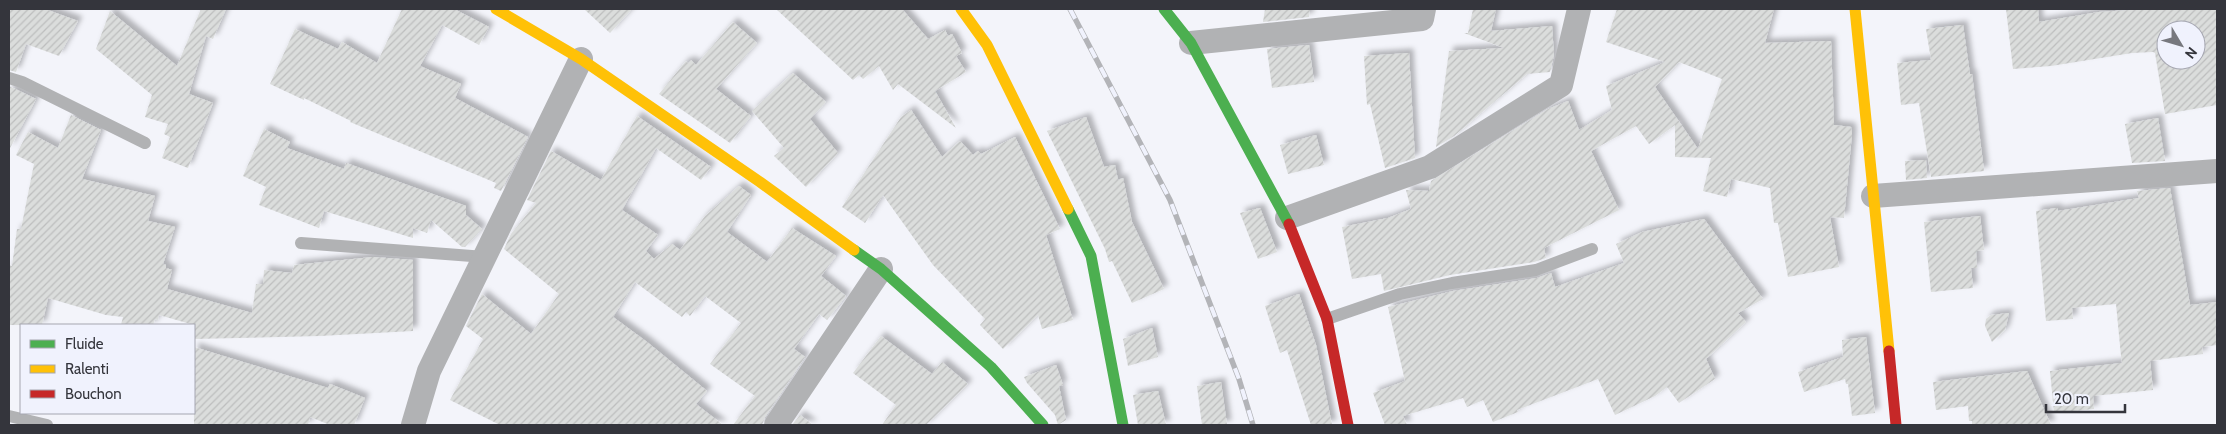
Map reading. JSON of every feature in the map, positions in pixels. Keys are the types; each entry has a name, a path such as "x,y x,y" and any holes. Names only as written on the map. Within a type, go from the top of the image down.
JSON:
{"street":[{"path":"496,9 581,59 760,182 881,269 991,367 1043,425"},
{"path":"961,9 987,45 1091,256 1123,425"},
{"path":"1164,9 1191,43 1287,218 1327,319 1348,425"},
{"path":"1191,43 1422,19 1424,9"},
{"path":"1287,218 1430,167 1561,85 1579,9"},
{"path":"1854,9 1896,425"},
{"path":"413,425 429,371 581,59"},
{"path":"1873,196 2217,171"},
{"path":"776,425 881,269"}],"lane":[{"path":"9,78 22,82 145,143"},
{"path":"301,243 485,257"},
{"path":"1327,319 1400,294 1452,283 1536,270 1592,249"},
{"path":"9,416 47,425"}],"building":[{"path":"9,9 45,9 78,21 59,56 26,44 16,72 9,70"},
{"path":"201,9 226,9 213,39 206,36 189,94 213,103 188,168 162,158 170,137 164,134 168,124 145,117 152,95 96,49 110,11 177,66"},
{"path":"402,9 454,9 489,27 479,45 442,25 420,66 461,84 455,98 528,137 501,191 494,188 496,183 350,122 304,98 304,100 270,84 295,29 338,49 342,42 377,63"},
{"path":"584,9 632,9 610,33"},
{"path":"776,9 902,9 928,39 945,30 948,36 952,34 962,53 956,56 966,72 935,91 956,128 898,84 893,90 879,66 863,79 859,75 853,80"},
{"path":"1265,9 1310,9 1309,17 1263,22"},
{"path":"1473,9 1496,9 1491,31 1552,26 1554,55 1550,72 1527,74 1454,136 1436,147 1449,51 1504,48 1464,33 1468,33"},
{"path":"1617,9 1774,9 1765,43 1831,41 1834,125 1851,127 1852,134 1844,218 1830,217 1839,267 1788,277 1778,223 1774,223 1770,188 1731,179 1727,197 1703,191 1711,158 1675,157 1675,125 1649,144 1636,126 1591,151 1619,210 1544,248 1546,258 1534,262 1450,275 1384,291 1381,274 1352,279 1342,227 1388,218 1411,209 1406,190 1429,191 1431,181 1548,109 1568,101 1579,130 1612,110 1606,86 1665,62 1606,42","holes":["1679,62 1722,79 1698,149 1655,87"]},
{"path":"2006,9 2038,9 2039,22 2099,12 2147,9 2217,9 2217,105 2165,114 2158,70 2206,70 2206,20 2156,20 2156,59 2153,52 2132,53 2051,66 2013,69"},
{"path":"733,22 757,43 716,89 751,116 730,143 659,94 686,61 688,63 691,60 696,65"},
{"path":"1963,25 1970,74 1972,74 1984,171 1931,177 1919,103 1901,105 1897,63 1931,60 1926,29"},
{"path":"1309,45 1314,82 1272,88 1267,49"},
{"path":"1409,53 1415,158 1385,168 1370,104 1367,105 1364,56"},
{"path":"793,73 826,102 810,119 838,153 806,187 774,156 784,148 752,111"},
{"path":"9,86 36,99 9,150"},
{"path":"911,110 942,157 960,141 973,155 978,151 981,154 1015,137 1060,229 1046,235 1073,320 1042,329 1038,315 1003,349 980,325 985,319 933,265 883,195 865,223 842,207 901,117"},
{"path":"71,115 101,130 82,179 155,196 148,221 175,227 163,264 166,265 166,268 172,270 167,289 252,313 256,284 263,284 264,270 292,273 294,265 373,257 413,260 413,331 320,336 195,339 195,324 159,315 158,320 155,319 153,324 121,324 123,317 106,315 48,298 42,324 9,325 9,265 12,266 17,229 21,229 34,164 16,155 28,132 58,148"},
{"path":"637,116 711,167 701,180 656,148 622,210 658,235 646,251 654,259 672,244 680,250 705,216 739,186 751,195 727,232 767,262 792,228 836,256 821,276 846,296 827,320 819,314 794,349 805,357 765,417 762,425 733,425 755,396 710,364 741,323 705,296 690,316 686,312 682,317 635,282 613,317 707,391 696,404 723,425 500,425 450,400 483,339 466,326 482,294 531,334 559,294 504,249 511,234 536,203 527,200 551,151 601,180"},
{"path":"1086,117 1104,167 1115,165 1118,180 1123,178 1132,222 1164,289 1132,303 1112,261 1109,262 1105,249 1047,131"},
{"path":"2158,118 2165,161 2132,163 2125,124"},
{"path":"264,129 290,142 287,148 344,169 346,163 466,206 466,215 482,229 465,247 462,247 431,220 427,233 413,228 413,238 324,211 319,228 259,205 266,187 243,176"},
{"path":"1316,135 1324,165 1288,174 1280,145"},
{"path":"1926,160 1927,178 1906,180 1905,161"},
{"path":"2170,188 2190,305 2217,302 2217,345 2202,347 2203,354 2150,361 2153,390 2093,396 2094,409 2054,413 2050,371 2122,363 2116,304 2072,308 2073,319 2046,321 2036,211 2057,208 2058,211 2139,198 2137,191"},
{"path":"1260,208 1277,252 1258,259 1240,213"},
{"path":"1980,216 1984,250 1976,251 1977,268 1971,268 1973,288 1931,292 1924,222"},
{"path":"1704,219 1763,299 1738,313 1746,322 1706,359 1715,379 1679,403 1667,387 1655,396 1615,415 1598,379 1517,410 1518,412 1493,422 1483,400 1467,407 1463,398 1403,416 1407,425 1385,425 1373,393 1405,381 1388,307 1453,291 1537,278 1551,273 1555,287 1624,263 1616,244 1642,232"},
{"path":"1299,294 1316,345 1332,425 1311,425 1287,350 1280,353 1265,306"},
{"path":"2009,313 2005,330 1992,342 1985,326 1986,319 1991,315"},
{"path":"1152,328 1158,357 1128,366 1123,339"},
{"path":"881,336 932,374 942,362 968,384 926,425 882,425 896,405 853,373"},
{"path":"1866,337 1875,413 1852,416 1848,384 1846,384 1845,379 1804,392 1798,372 1843,357 1842,340"},
{"path":"195,347 328,388 330,384 365,398 354,425 330,425 310,417 308,425 194,425"},
{"path":"1056,365 1063,385 1059,386 1066,420 1058,425 1055,415 1024,377"},
{"path":"2027,371 2051,425 1972,425 1972,421 1969,421 1968,406 1936,410 1933,382"},
{"path":"1221,382 1227,425 1202,425 1197,386"},
{"path":"1158,391 1166,425 1138,425 1133,395"},
{"path":"800,415 813,425 792,425"}],"railway":[{"path":"1070,9 1170,200 1239,379 1253,425"}],"traffic: fast":[{"path":"1164,9 1191,43 1289,224"},
{"path":"1068,209 1091,256 1123,425"},
{"path":"854,250 881,269 991,367 1043,425"}],"traffic: slow":[{"path":"496,9 581,59 760,182 854,250"},
{"path":"961,9 987,45 1068,209"},
{"path":"1855,9 1889,351"}],"traffic: jam":[{"path":"1289,224 1327,319 1348,425"},
{"path":"1889,351 1896,425"}]}
